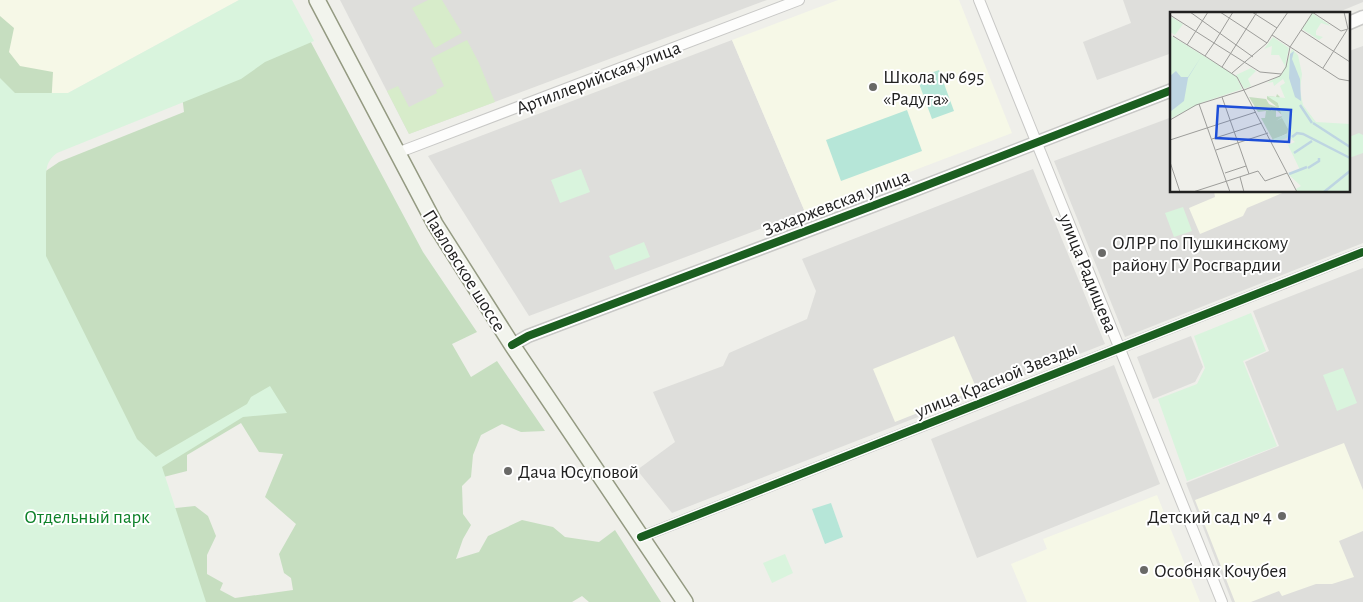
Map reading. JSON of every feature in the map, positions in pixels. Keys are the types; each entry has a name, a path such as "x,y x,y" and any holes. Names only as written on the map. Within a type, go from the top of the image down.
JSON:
{"main road":[{"name":"Павловское шоссе","path":"317,0 435,224 512,345 685,602"}],"street":[{"name":"Артиллерийская улица","path":"397,154 799,0"},
{"name":"улица Радищева","path":"978,0 1222,602"},
{"path":"1350,23 1363,17"},
{"name":"Захаржевская улица","path":"512,345 528,336 904,194 1170,91"},
{"name":"улица Красной Звезды","path":"641,537 1363,252"}],"shaded area":[{"path":"0,0 239,0 68,93 15,93 0,78"},
{"path":"340,0 767,0 409,134"},
{"name":"Школа № 695 «Радуга»","path":"838,0 959,0 1012,133 805,212 732,40"},
{"path":"1123,0 1363,0 1363,2 1339,12 1170,12 1170,54 1097,80 1083,42 1131,23"},
{"path":"732,40 805,212 529,316 428,156"},
{"path":"1363,46 1363,243 1125,337 1054,161 1170,118 1170,192 1350,192 1350,51"},
{"path":"1033,169 1105,344 672,513 637,470 675,442 653,392 723,366 729,353 807,319 816,291 802,259"},
{"path":"1214,192 1285,192 1247,208 1243,216 1200,234 1189,208 1215,197"},
{"path":"1363,268 1363,602 1232,602 1186,483 1279,446 1245,362 1269,351 1253,311"},
{"path":"954,336 975,385 973,391 895,422 873,369"},
{"path":"1191,336 1203,367 1195,382 1153,399 1137,357"},
{"path":"1114,365 1160,484 977,558 931,439"},
{"name":"Детский сад № 4","path":"1344,443 1363,490 1363,531 1339,541 1354,577 1332,584 1316,584 1282,596 1279,591 1251,602 1235,602 1195,500"},
{"path":"1157,495 1200,602 1027,602 1011,564 1047,549 1043,539"}],"green space":[{"name":"Отдельный парк","path":"239,0 292,0 314,41 265,62 241,79 57,153 52,157 46,174 46,256 137,439 156,457 247,404 251,397 270,386 287,413 243,417 162,467 206,602 0,602 0,78 15,93 68,93"},
{"path":"428,0 442,0 462,33 435,48 412,8"},
{"path":"0,16 14,28 9,52 20,66 53,72 50,125 0,134"},
{"path":"298,18 423,252 477,332 452,344 471,377 497,361 545,431 521,432 502,424 481,435 473,455 471,477 462,486 463,514 471,525 463,539 456,559 479,552 488,536 522,520 553,527 565,537 599,542 615,530 661,602 589,602 582,596 572,602 48,602 166,509 195,506 208,516 216,536 207,555 207,574 223,583 220,590 235,598 293,590 291,578 284,573 279,554 296,524 265,497 283,454 259,452 241,423 187,455 187,471 148,481 0,202 59,162 184,112 181,86"},
{"path":"467,40 495,102 409,134 387,91 398,86 409,107 437,93 436,90 444,86 431,58"},
{"path":"939,70 954,111 932,119 917,78"},
{"path":"907,110 922,151 841,181 826,140"},
{"path":"1359,133 1363,135 1363,153 1350,158 1350,137"},
{"path":"581,169 590,192 560,203 551,180"},
{"path":"1183,207 1192,231 1174,237 1165,213"},
{"path":"644,242 650,257 615,270 609,256"},
{"path":"1251,313 1266,351 1243,361 1277,446 1187,481 1158,399 1197,384 1205,368 1194,336"},
{"path":"1343,368 1357,403 1337,411 1323,375"},
{"path":"831,503 843,537 825,544 812,509"},
{"path":"785,554 793,573 772,583 763,563"}],"cycle path":[{"path":"512,345 528,336 904,194 1170,91"},
{"path":"641,537 1363,252"}],"place":[{"name":"Школа № 695 «Радуга»","path":"873,87"},
{"name":"ОЛРР по Пушкинскому району ГУ Росгвардии","path":"1102,253"},
{"name":"Дача Юсуповой","path":"508,471"},
{"name":"Детский сад № 4","path":"1282,516"},
{"name":"Особняк Кочубея","path":"1144,570"}]}
